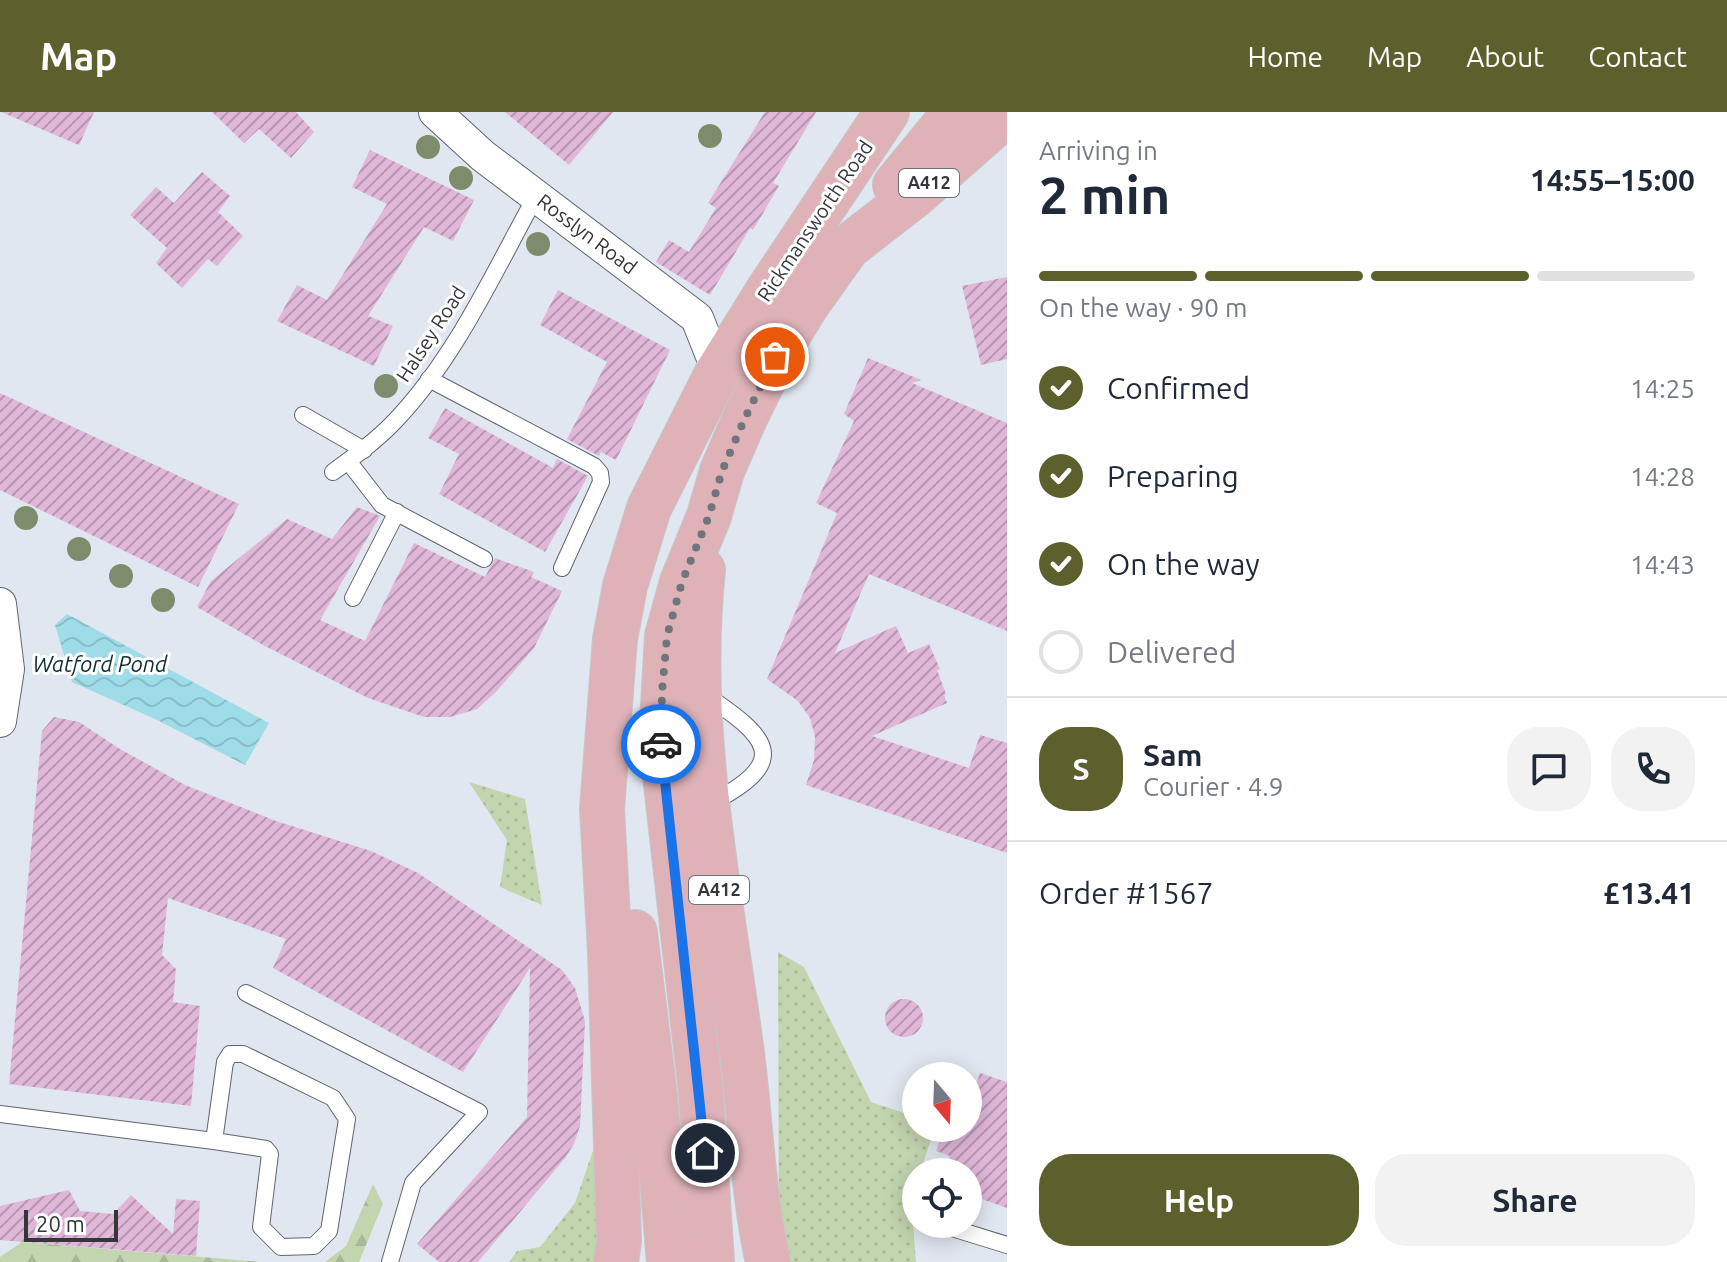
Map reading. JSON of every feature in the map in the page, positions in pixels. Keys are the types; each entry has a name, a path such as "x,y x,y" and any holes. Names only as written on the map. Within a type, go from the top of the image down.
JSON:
{"main road":[{"name":"Rickmansworth Road","path":"615,639 625,586 649,508 718,371 887,112"},
{"path":"848,247 955,112"},
{"name":"Rickmansworth Road","path":"709,516 722,471 775,357 848,247 915,195 1007,114"},
{"name":"A412","path":"709,516 702,582 699,691 721,910 742,1048 760,1229 768,1262"},
{"name":"A412","path":"709,516 682,582 667,636 661,740 701,1093 712,1262"},
{"path":"615,639 602,809 619,1241 616,1262"},
{"path":"615,639 614,714 619,780 655,1096 669,1262"}],"street":[{"name":"Rosslyn Road","path":"435,112 483,156 697,318 718,371"},
{"path":"0,604 8,669 0,721"}],"lane":[{"name":"Halsey Road","path":"333,472 364,450 396,420 429,379 463,328 536,196"},
{"path":"429,379 594,466 600,473 601,482 562,568"},
{"path":"303,415 364,450"},
{"path":"348,461 382,505 484,559"},
{"path":"353,598 397,512"},
{"path":"699,691 739,717 762,743 763,758 749,781 709,804"},
{"path":"246,993 479,1112 413,1183 390,1262"},
{"path":"0,1114 266,1149 270,1154 261,1227 281,1247 314,1246 329,1231 347,1119 333,1098 243,1054 230,1054 225,1062 214,1141"},
{"path":"982,1237 1007,1245"}],"green space":[{"path":"469,782 525,799 542,905 500,887 507,840"},
{"path":"778,952 804,967 871,1102 902,1112 902,1142 930,1142 925,1158 902,1158 902,1238 914,1238 916,1262 783,1262 779,1251"},
{"path":"596,1142 601,1203 596,1262 509,1262 517,1251 540,1247 575,1203"},
{"path":"373,1184 383,1204 359,1262 325,1262 346,1246"},
{"path":"22,1242 261,1262 0,1262 0,1257"}],"water":[{"name":"Watford Pond","path":"67,614 269,723 245,765 155,719 72,682 55,625"}],"building":[{"path":"1,112 94,112 79,145"},
{"path":"212,112 296,112 314,132 291,158 259,129 244,143"},
{"path":"505,112 613,112 569,165"},
{"path":"765,112 816,112 773,183 779,186 710,295 656,262 669,240 689,252 716,208 708,203"},
{"path":"370,150 474,200 453,241 424,227 368,316 393,326 374,366 277,321 297,285 327,300 387,204 352,187"},
{"path":"202,172 230,196 218,212 243,236 217,266 208,259 182,288 156,263 167,248 130,215 156,187 174,203"},
{"path":"1007,277 1007,359 981,365 962,286"},
{"path":"558,290 670,350 616,460 601,452 599,456 567,439 607,362 540,325"},
{"path":"868,358 921,380 912,383 1007,423 1007,631 869,574 835,653 896,626 908,653 929,644 940,669 937,670 947,703 872,736 969,768 980,735 1007,743 1007,853 806,785 814,760 815,737 810,718 798,701 767,679 837,513 816,503 854,421 844,414"},
{"path":"0,393 239,504 198,587 0,490"},
{"path":"445,408 553,468 557,459 588,476 545,552 439,494 459,454 428,438"},
{"path":"357,507 380,516 320,620 365,641 414,543 485,577 495,558 534,572 531,577 562,591 534,648 477,709 450,717 424,717 368,698 263,645 197,607 211,581 287,519 332,539"},
{"path":"54,717 79,722 185,785 276,821 371,851 418,873 562,970 575,988 585,1021 580,1126 565,1158 478,1262 439,1262 417,1244 527,1117 530,968 463,1072 273,968 286,939 168,898 162,955 176,969 173,1002 200,1006 191,1106 9,1084 42,731"},
{"path":"904,999 918,1004 923,1018 918,1032 904,1037 890,1032 885,1018 890,1004"},
{"path":"982,1074 1007,1082 1007,1208 982,1199 982,1158 949,1158 936,1151 939,1142 982,1142"},
{"path":"69,1190 80,1211 113,1214 131,1195 173,1234 176,1199 200,1201 196,1256 0,1240 0,1206"}],"way so far":[{"path":"661,744 667,636 682,582 709,516 722,471 775,357"}],"route":[{"path":"661,744 701,1093 705,1153"}]}
